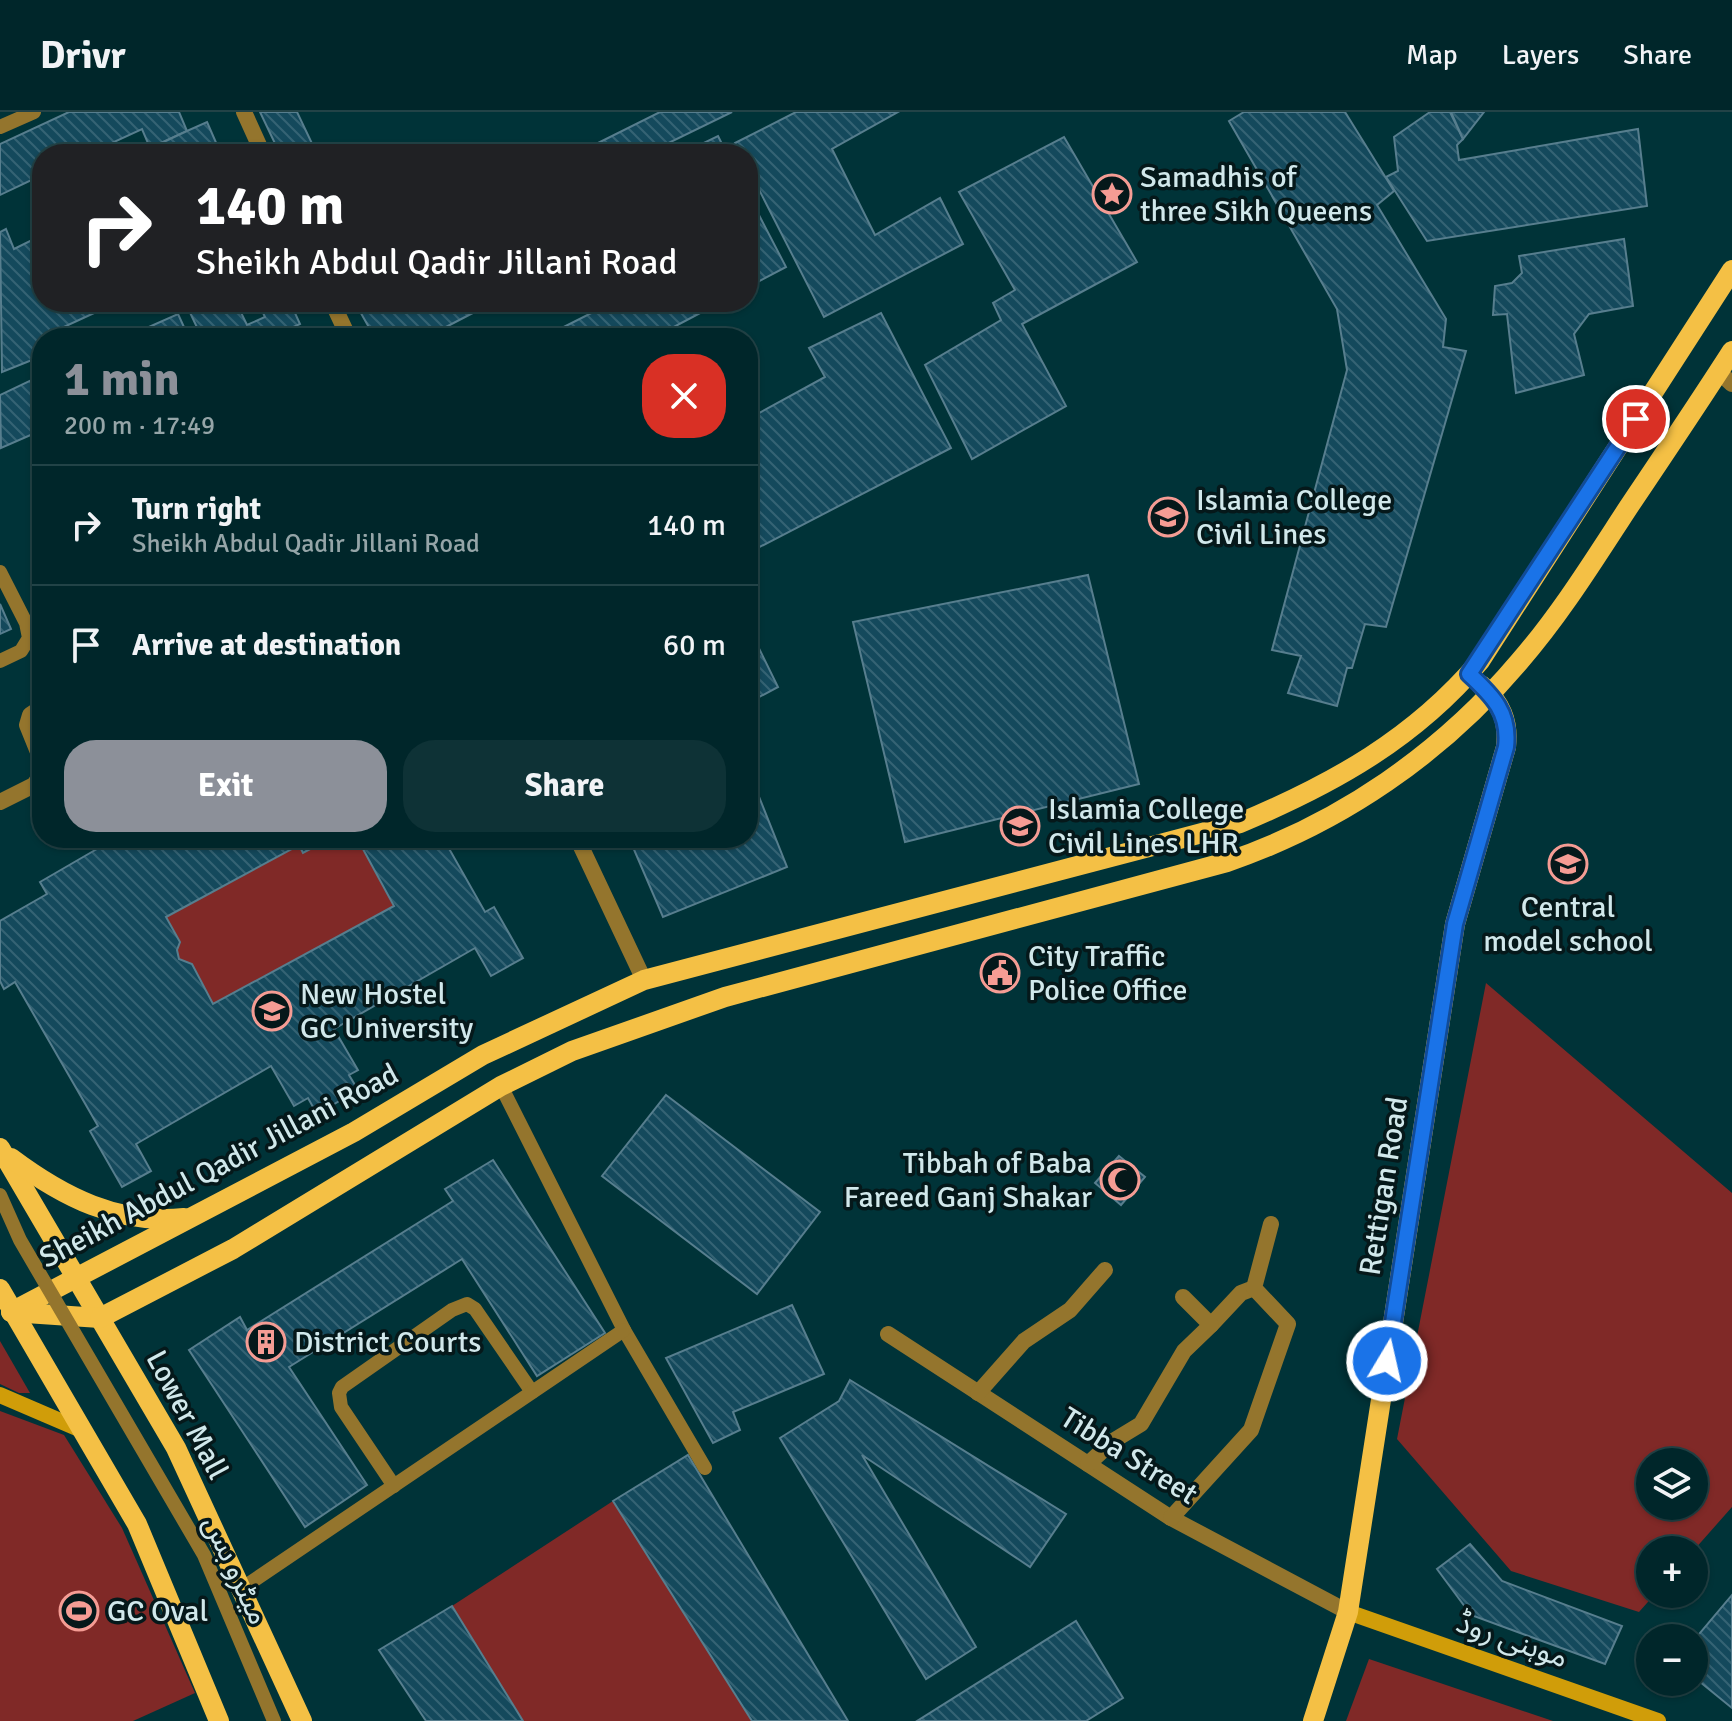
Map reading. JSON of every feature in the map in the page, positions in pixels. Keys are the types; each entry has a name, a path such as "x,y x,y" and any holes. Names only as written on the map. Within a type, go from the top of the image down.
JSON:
{"main road":[{"name":"Sheikh Abdul Qadir Jillani Road","path":"5,1311 354,1132 483,1055 644,980 1240,823 1295,800 1376,756 1432,711 1469,674 1732,270"},
{"path":"5,1311 100,1318 233,1249 501,1086 572,1051 656,1019 802,976 1163,882 1276,845 1376,790 1426,754 1491,694 1521,661 1725,378 1732,351"},
{"name":"Rettigan Road","path":"1313,1721 1348,1612 1455,924 1506,747 1508,729 1491,694 1469,674"},
{"path":"1,1149 72,1199 137,1217 166,1220 193,1217"},
{"name":"Lower Mall","path":"1,1149 176,1448 302,1721"},
{"path":"0,1289 5,1311 137,1524 219,1721"},
{"path":"0,1395 79,1429"},
{"name":"موہنی روڈ","path":"1348,1612 1658,1721"}],"street":[{"path":"244,112 258,144"},
{"path":"32,714 27,725 32,737"},
{"path":"0,802 32,786"},
{"path":"582,848 644,980"},
{"path":"1254,1288 1271,1224"},
{"path":"978,1393 1024,1341 1070,1310 1105,1270"},
{"path":"1088,1464 1141,1424 1184,1351 1241,1293 1254,1288"},
{"path":"1171,1518 1251,1430 1288,1324 1254,1288"},
{"path":"1183,1297 1211,1325"},
{"name":"Tibba Street","path":"888,1334 1171,1518 1348,1612"}],"lane":[{"path":"0,127 34,112"},
{"path":"0,572 26,623 29,638 21,651 0,661"},
{"path":"501,1086 624,1330 705,1468"},
{"name":"میٹرو بس","path":"0,1195 20,1240 141,1441 204,1555 274,1721"},
{"path":"394,1486 341,1407 339,1393 452,1310 467,1304 475,1309 532,1392"},
{"path":"241,1589 624,1330"}],"shaded area":[{"path":"293,848 300,848 303,853 312,848 362,848 394,906 213,1004 179,959 166,917"},
{"path":"1486,983 1732,1193 1732,1507 1706,1536 1636,1536 1636,1608 1643,1608 1639,1612 1511,1571 1397,1439"},
{"path":"0,1341 30,1393 19,1393 0,1384"},
{"name":"GC Oval","path":"0,1411 64,1435 122,1528 195,1693 133,1721 0,1721"},
{"path":"613,1501 752,1721 523,1721 452,1606"},
{"path":"1369,1659 1553,1721 1346,1721"}],"building":[{"path":"69,112 179,112 187,131 159,144 148,144 142,129 110,144 32,144 32,180 0,195 0,144"},
{"path":"260,112 297,112 312,144 275,144"},
{"path":"660,112 732,112 666,144 596,144"},
{"path":"796,112 898,112 832,149 875,235 940,198 963,244 824,317 758,188 758,144 735,143"},
{"path":"1244,112 1345,112 1394,191 1377,205 1446,319 1443,347 1466,351 1386,627 1365,624 1352,668 1347,668 1337,706 1288,693 1301,656 1272,650 1347,370 1337,309 1229,121"},
{"path":"1430,112 1450,112 1463,139 1457,145 1459,160 1638,129 1647,206 1427,241 1386,177 1398,171 1394,137"},
{"path":"1451,112 1484,112 1463,139"},
{"path":"207,122 217,144 159,144"},
{"path":"718,136 722,144 702,144"},
{"path":"1064,137 1137,262 1022,324 1066,406 972,459 925,365 1001,320 993,303 1015,290 959,192"},
{"path":"758,213 786,267 758,282"},
{"path":"6,229 14,249 32,240 32,312 96,312 62,328 32,328 32,360 2,372 0,232"},
{"path":"1624,239 1633,306 1589,314 1574,334 1584,375 1516,393 1507,314 1493,315 1495,286 1512,283 1522,273 1519,256"},
{"path":"190,312 241,312 247,325 265,317 263,312 295,312 300,324 291,328 197,328"},
{"path":"360,312 475,312 444,328 369,328"},
{"path":"593,312 702,312 672,328 562,328"},
{"path":"881,313 951,448 758,548 758,414 825,377 809,348"},
{"path":"178,314 184,328 146,328"},
{"path":"32,380 32,434 1,448 0,395"},
{"path":"1088,575 1139,784 905,842 853,622"},
{"path":"0,604 11,629 0,634"},
{"path":"758,646 778,687 758,698"},
{"path":"758,794 787,867 663,917 633,848 758,848"},
{"path":"99,848 293,848 166,917 180,942 177,950 179,959 192,964 213,1004 394,906 362,848 449,848 485,912 494,907 523,958 491,976 475,948 334,1029 358,1070 349,1075 358,1090 317,1114 308,1098 294,1106 271,1066 136,1144 151,1171 122,1187 90,1131 98,1126 15,982 4,989 0,981 0,921 47,894 40,882"},
{"path":"666,1095 820,1212 757,1294 602,1176"},
{"name":"Tibbah of Baba Fareed Ganj Shakar","path":"1119,1156 1145,1177 1121,1205 1095,1183"},
{"name":"District Courts","path":"493,1160 605,1333 537,1376 462,1259 289,1367 367,1485 305,1527 189,1350 240,1317 247,1330 453,1201 445,1189"},
{"path":"792,1305 824,1374 733,1412 740,1430 713,1443 666,1358"},
{"path":"850,1380 1066,1514 1030,1567 862,1455 976,1647 926,1679 780,1438 839,1401"},
{"path":"688,1455 848,1721 752,1721 613,1501"},
{"path":"1470,1544 1502,1581 1622,1626 1605,1664 1471,1615 1437,1569"},
{"path":"1732,1595 1732,1708 1708,1688 1708,1624"},
{"path":"452,1606 523,1721 426,1721 379,1650"},
{"path":"1076,1621 1123,1698 1086,1721 917,1721"}],"place":[{"name":"Samadhis of three Sikh Queens","path":"1112,194"},
{"name":"Islamia College Civil Lines","path":"1168,517"},
{"name":"Islamia College Civil Lines LHR","path":"1020,826"},
{"name":"Central model school","path":"1568,864"},
{"name":"City Traffic Police Office","path":"1000,973"},
{"name":"New Hostel GC University","path":"272,1011"},
{"name":"Tibbah of Baba Fareed Ganj Shakar","path":"1120,1180"},
{"name":"District Courts","path":"266,1342"},
{"name":"GC Oval","path":"79,1611"}],"route":[{"path":"1387,1361 1455,924 1506,747 1508,729 1503,712 1491,694 1469,674 1636,419"}]}
